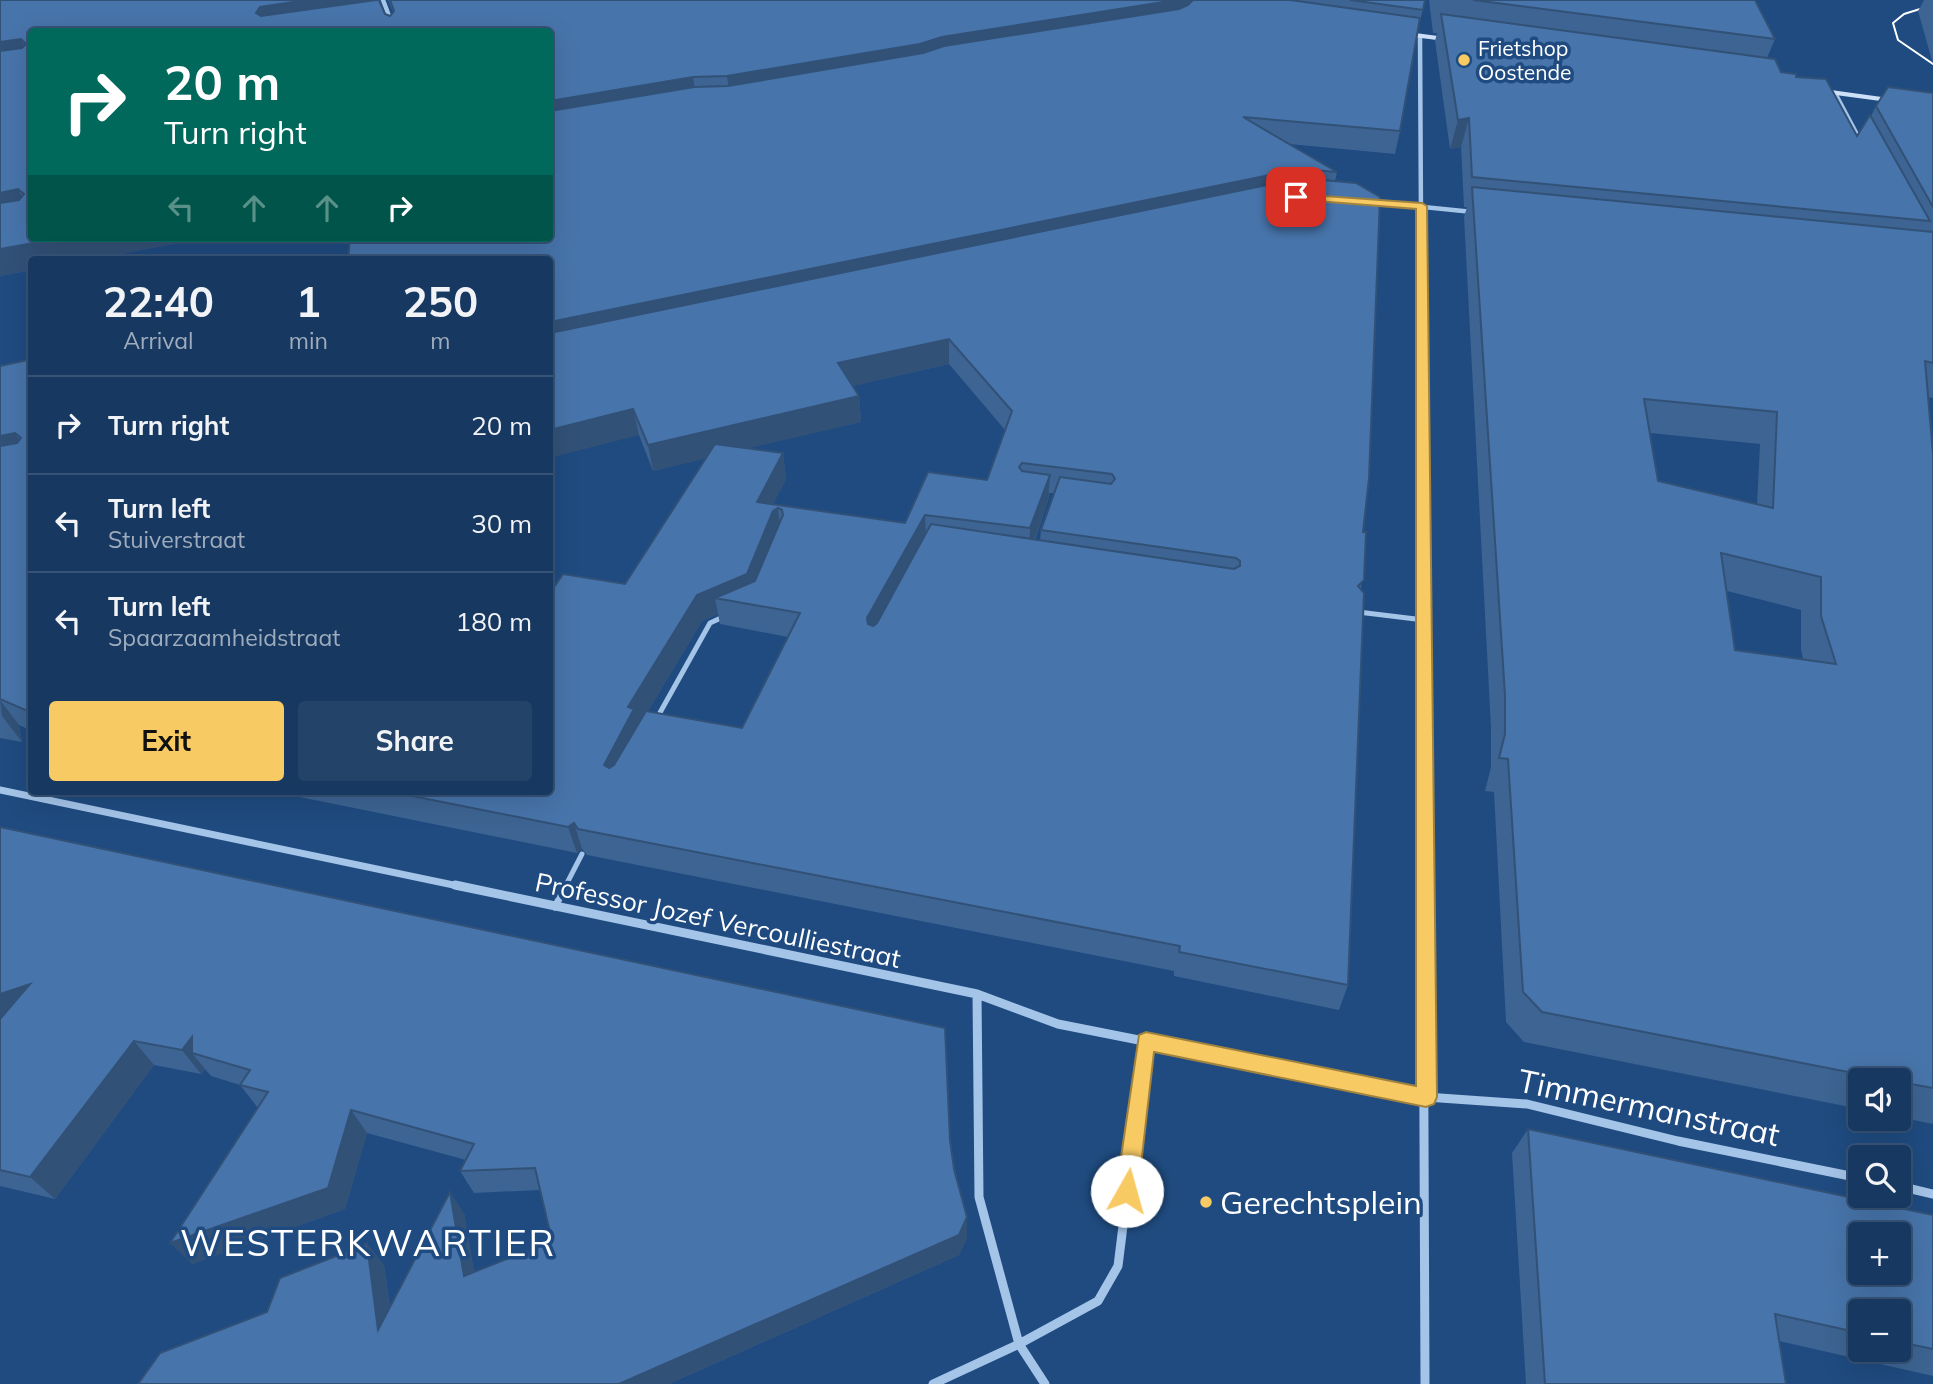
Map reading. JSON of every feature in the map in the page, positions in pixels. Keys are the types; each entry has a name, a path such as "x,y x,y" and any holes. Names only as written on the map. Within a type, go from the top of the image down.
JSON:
{"street":[{"path":"383,0 393,28"},
{"path":"376,16 401,13"},
{"path":"1394,32 1462,41"},
{"path":"1420,36 1425,1384"},
{"path":"1807,89 1933,106"},
{"path":"1835,93 1866,152"},
{"path":"1362,201 1477,212"},
{"name":"Professor Jozef Vercoulliestraat","path":"0,790 977,994 1058,1024 1426,1097"},
{"path":"977,994 979,1196 1019,1344 1045,1384"},
{"path":"933,1384 1019,1344 1098,1301 1118,1266 1146,1041"},
{"name":"Timmermanstraat","path":"1426,1097 1527,1104 1678,1141 1848,1176"},
{"path":"1911,1189 1933,1194"}],"lane":[{"path":"1356,612 1424,621"},
{"path":"650,730 710,623 732,613"},
{"path":"555,908 582,853"}],"building":[{"path":"0,0 307,0 260,7 256,13 261,16 379,0 385,14 390,16 394,11 390,0 1176,0 942,37 920,44 727,76 693,77 553,100 553,28 28,28 28,242 40,242 0,249 0,203 19,200 24,194 18,189 0,193 0,51 22,48 26,44 21,39 0,42"},
{"path":"1193,0 1290,0 1420,18 1400,131 1243,117 1337,172 1299,169 553,321 553,256 348,256 350,242 553,242 553,110 694,87 728,86 923,53 944,46 1179,9"},
{"path":"1350,0 1425,0 1423,10"},
{"path":"1473,0 1755,0 1775,39"},
{"path":"1441,14 1775,59 1781,72 1796,74 1796,77 1826,79 1857,136 1870,115 1930,221 1472,177 1469,118 1458,120"},
{"path":"1888,87 1933,93 1933,207 1876,106"},
{"path":"1301,178 1356,183 1380,197 1369,478 1363,532 1366,532 1364,580 1358,586 1364,593 1348,985 1179,952 1180,946 578,829 574,823 568,827 407,795 553,795 553,589 563,574 625,584 715,444 783,453 757,502 905,523 928,472 987,480 1012,411 949,339 838,363 859,396 648,445 633,409 553,429 553,332","holes":["1022,463 1112,474 1115,479 1111,484 1060,477 1041,530 1236,558 1240,561 1240,566 1234,569 931,524 877,623 873,626 868,624 867,618 925,515 1030,528 1050,475 1022,471 1019,467","778,508 783,515 755,581 715,598 800,613 742,728 646,711 614,765 609,768 604,765 634,709 628,707 697,595 747,574 773,511"]},
{"path":"1472,187 1933,232 1933,363 1925,361 1933,454 1933,1088 1911,1084 1911,1068 1848,1068 1848,1072 1542,1012 1523,992 1508,759 1499,758 1505,734 1505,695","holes":["1644,399 1777,412 1773,508 1658,481","1721,553 1821,577 1821,616 1836,664 1735,650"]},
{"path":"28,360 28,711 0,699 0,446 17,443 21,438 15,433 0,436 0,366"},
{"path":"0,827 945,1028 950,1140 954,1169 967,1217 959,1235 619,1384 138,1384 160,1353 267,1312 280,1278 367,1244 378,1330 450,1192 464,1276 552,1241 535,1168 460,1171 474,1144 351,1110 328,1188 170,1243 268,1092 240,1085 250,1070 192,1053 192,1037 182,1050 134,1041 30,1177 0,1170 0,1019 30,984 0,994"},
{"path":"1528,1129 1848,1197 1848,1208 1900,1208 1933,1215 1933,1349 1911,1344 1911,1299 1848,1299 1848,1330 1775,1314 1786,1384 1545,1384"}],"tram line":[{"path":"1933,5 1904,14 1893,23 1898,40 1933,64"}],"place":[{"name":"Frietshop Oostende","path":"1464,60"},
{"name":"Gerechtsplein","path":"1206,1202"}],"district":[{"name":"WESTERKWARTIER","path":"368,1242"}],"route":[{"path":"1127,1191 1146,1041 1426,1097 1422,206 1296,197"}]}
